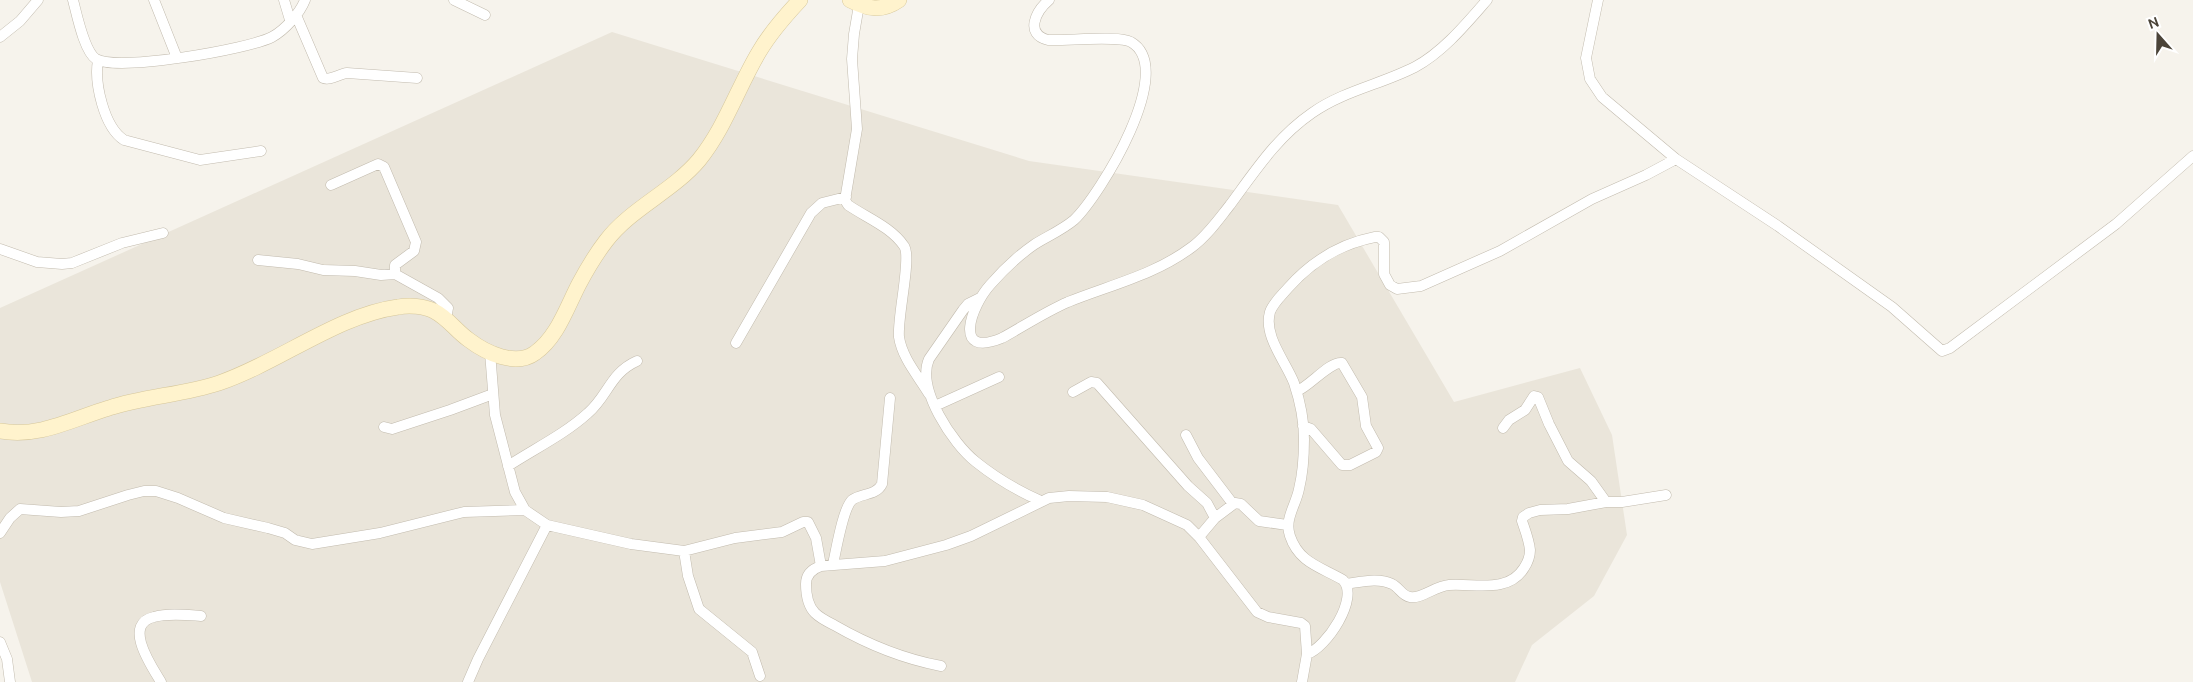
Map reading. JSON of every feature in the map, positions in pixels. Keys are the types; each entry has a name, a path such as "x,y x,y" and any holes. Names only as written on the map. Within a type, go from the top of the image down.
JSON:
{"street":[{"path":"0,37 20,22 38,0"},
{"path":"73,0 90,54 98,60 110,63 177,58 256,43 276,34 293,17 304,0"},
{"path":"154,0 177,58"},
{"path":"284,0 323,78 326,79 338,74 347,73 416,78"},
{"path":"454,0 485,15"},
{"path":"0,431 32,433 65,424 119,404 218,383 258,367 332,330 379,311 400,306 431,309 446,318 467,339 490,352 506,357 526,358 545,344 606,241 618,228 681,177 706,151 758,52 780,22 800,0"},
{"path":"898,0 879,9 855,3 852,60 857,129 846,197 848,205 884,227 906,249 907,263 898,324 899,338 906,358 945,424 972,458 1010,487 1041,501"},
{"path":"1049,0 1038,10 1034,20 1039,36 1056,40 1116,39 1130,41 1140,50 1144,61 1146,73 1144,88 1127,139 1101,185 1086,205 1065,227 1038,242 1018,257 999,275 980,298 970,320 970,330 973,338 978,342 992,342 1068,302 1162,266 1194,246 1250,180 1267,154 1290,129 1332,101 1380,82 1426,60 1437,52 1487,0"},
{"path":"1598,0 1586,52 1590,79 1598,92 1676,159 1778,226 1892,307 1942,351 1950,348 2116,224 2192,158"},
{"path":"98,60 97,88 112,128 124,140 200,160 261,151"},
{"path":"1666,495 1622,502 1606,502 1568,509 1540,510 1524,517 1522,521 1528,541 1530,557 1522,571 1515,578 1503,584 1442,586 1412,598 1404,595 1387,582 1367,581 1346,584 1334,575 1313,566 1302,558 1294,546 1287,525 1299,489 1304,426 1297,391 1271,333 1269,316 1271,310 1283,294 1316,261 1344,246 1379,237 1384,242 1384,274 1390,285 1398,289 1421,286 1500,251 1592,199 1657,170 1676,159"},
{"path":"331,185 378,164 384,167 416,242 414,251 395,266 395,274"},
{"path":"736,343 811,213 822,203 846,197"},
{"path":"0,248 37,262 62,264 72,263 122,243 163,233"},
{"path":"258,260 298,264 323,270 355,270 381,275 395,274 444,302 448,308 446,318"},
{"path":"929,394 926,365 929,359 968,304 980,298"},
{"path":"490,352 495,414 517,500 525,510 547,525 631,544 684,551 735,538 782,532 808,522 816,538 822,566"},
{"path":"508,466 588,413 602,399 614,378 623,368 637,361"},
{"path":"1297,391 1307,386 1335,363 1342,362 1362,397 1366,426 1378,448 1376,452 1350,465 1342,465 1312,429 1304,426"},
{"path":"935,406 999,377"},
{"path":"1073,392 1091,382 1097,383 1188,486 1207,503 1216,518"},
{"path":"384,427 392,429 493,394"},
{"path":"1503,428 1509,420 1525,410 1534,396 1538,397 1548,424 1570,464 1591,481 1606,502"},
{"path":"833,564 848,505 856,498 875,492 882,484 890,398"},
{"path":"1186,435 1208,474 1233,504"},
{"path":"0,533 10,518 20,509 61,512 79,510 144,491 167,494 224,518 285,533 295,540 312,544 380,533 464,512 525,510"},
{"path":"941,666 925,663 882,648 845,631 815,614 808,600 806,580 809,573 814,568 822,566 885,561 946,545 971,536 1041,501 1069,496 1093,496 1125,500 1145,505 1178,519 1199,537 1258,612 1268,617 1301,623 1305,626 1307,654 1302,682"},
{"path":"1199,537 1216,518 1233,504 1241,504 1258,521 1287,525"},
{"path":"468,682 547,525"},
{"path":"684,551 688,576 698,609 752,652 760,676"},
{"path":"1307,654 1318,648 1341,618 1347,599 1346,584"},
{"path":"161,682 140,641 140,628 145,621 154,617 200,616"},
{"path":"0,642 7,659 10,682"}],"shaded area":[{"path":"612,32 1029,161 1338,205 1454,402 1580,368 1612,435 1627,535 1594,596 1532,645 1515,682 32,682 0,582 0,308"}]}
